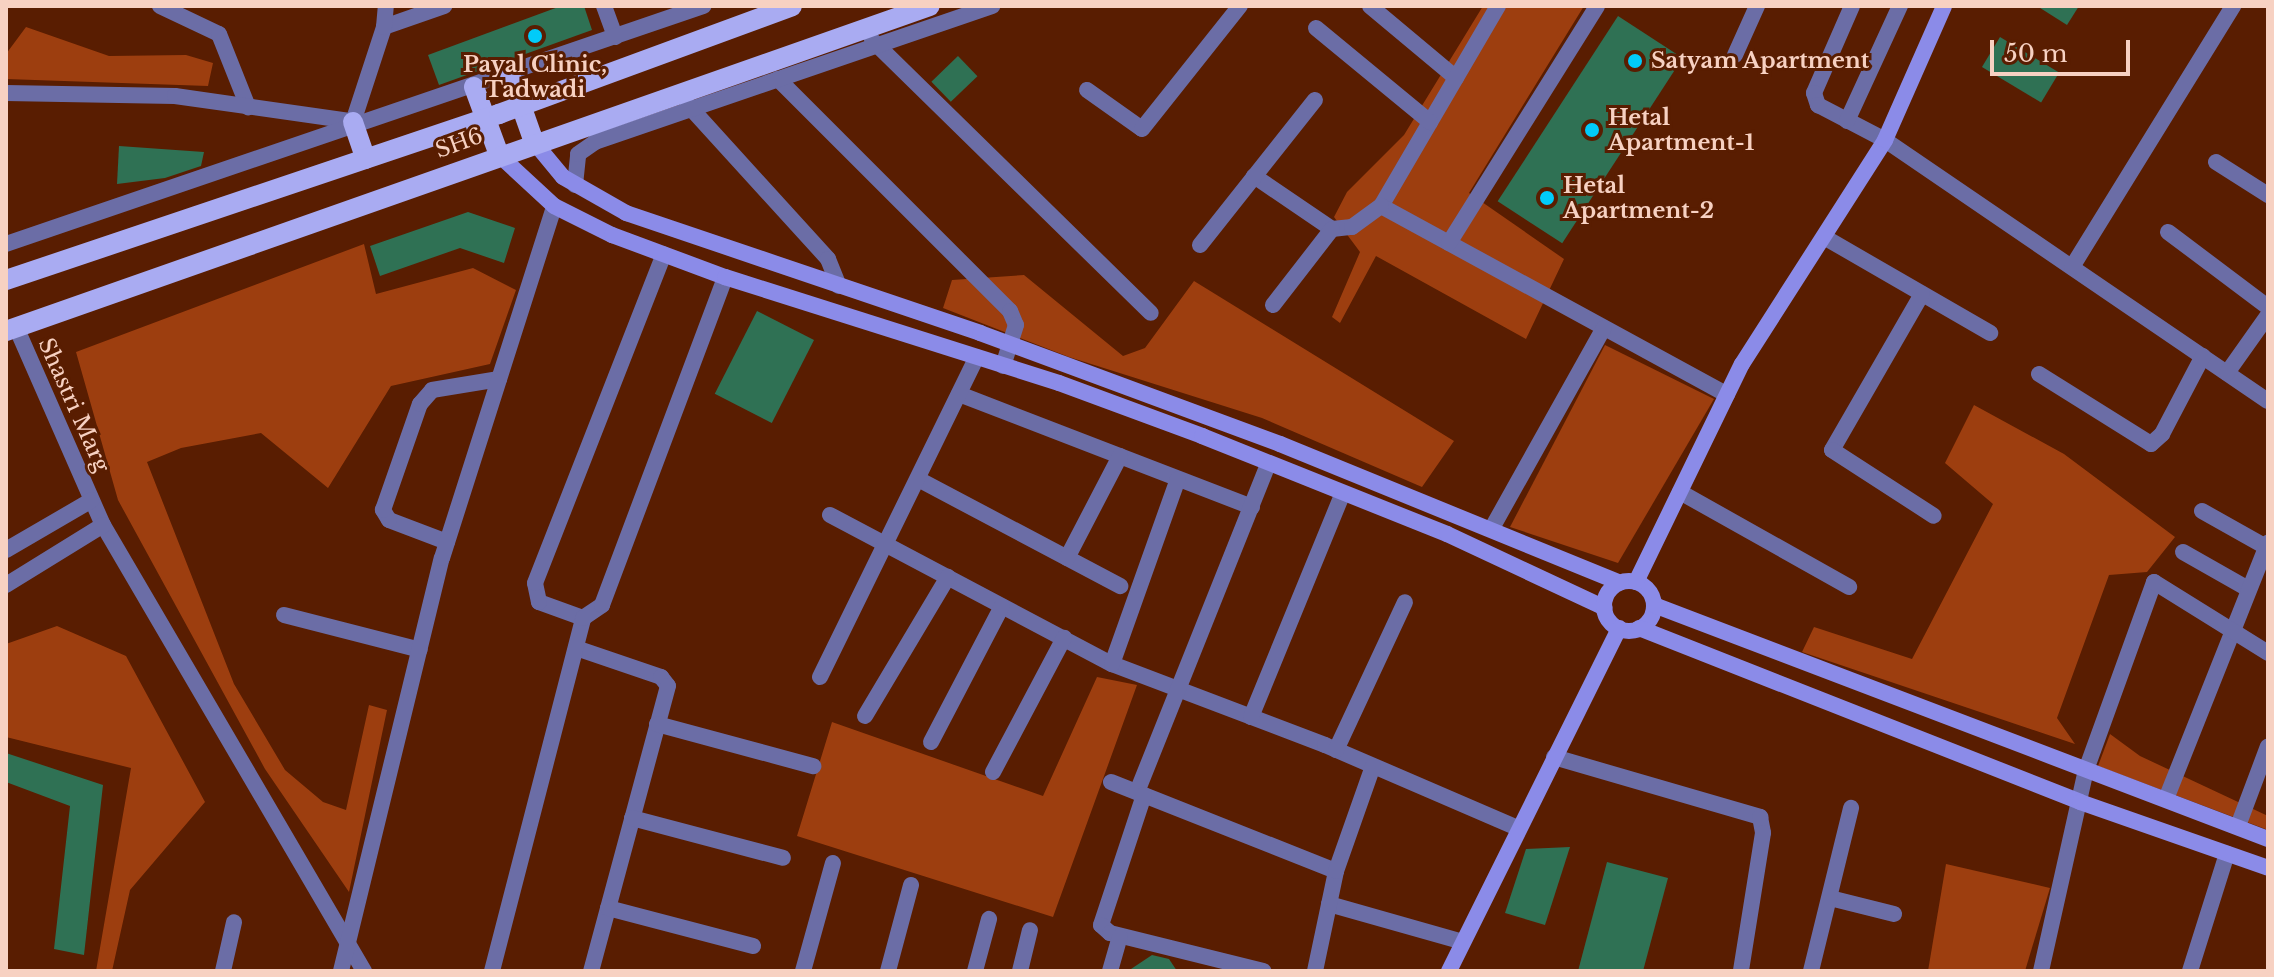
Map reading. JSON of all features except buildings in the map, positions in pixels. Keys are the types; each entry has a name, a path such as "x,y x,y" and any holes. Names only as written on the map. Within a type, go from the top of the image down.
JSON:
{"main road":[{"path":"6,280 485,119 792,6"},
{"name":"SH6","path":"11,329 677,92 869,38 930,6"},
{"path":"510,74 534,142"},
{"path":"474,87 499,155"},
{"path":"353,122 366,159"}],"street":[{"path":"160,6 219,34 248,107"},
{"path":"353,122 384,27 386,6"},
{"path":"384,27 444,6"},
{"path":"604,6 615,37"},
{"path":"575,185 574,164 586,147 778,79 869,38 992,6"},
{"path":"1087,90 1142,129 1240,6"},
{"path":"1370,6 1456,78"},
{"path":"1254,176 1332,229 1352,227 1381,206 1498,6"},
{"path":"1449,243 1597,6"},
{"path":"1735,55 1757,6"},
{"path":"1852,6 1814,93 1818,105 1885,140 2268,401"},
{"path":"1847,121 1900,6"},
{"path":"1605,608 1608,592 1628,582 1680,492 1727,395 1885,140 1944,6"},
{"path":"2072,267 2233,6"},
{"path":"6,244 353,122 474,87 698,7"},
{"path":"687,45 698,7"},
{"path":"1316,28 1430,122"},
{"path":"869,38 1151,313"},
{"path":"778,79 1010,311 1016,325 1003,366"},
{"path":"677,92 828,259 839,286"},
{"path":"6,93 175,96 353,122"},
{"path":"1200,245 1315,100"},
{"path":"534,142 554,171 647,222 1011,345 1649,590 1654,605 1649,621 1639,628"},
{"path":"499,155 554,206 664,254 725,277 1003,366 1343,493 1447,534 1605,608 1619,628"},
{"path":"2216,162 2268,195"},
{"path":"341,971 447,542 554,206"},
{"path":"1381,206 1727,395"},
{"path":"1273,305 1332,229"},
{"path":"2168,232 2268,307"},
{"path":"1824,237 1990,333"},
{"path":"583,618 539,602 535,583 664,254"},
{"path":"492,971 583,618 602,605 725,277"},
{"path":"1922,294 1832,450 1934,516"},
{"path":"2227,373 2268,315"},
{"path":"1492,528 1604,328"},
{"name":"Shastri Marg","path":"11,329 103,525 364,971"},
{"path":"2039,374 2151,444 2162,434 2203,356"},
{"path":"820,677 977,357"},
{"path":"447,542 389,520 383,510 420,404 432,390 499,379"},
{"path":"959,394 1252,507"},
{"path":"1067,558 1120,456"},
{"path":"1263,971 1120,936 1104,929 1101,918 1141,793 1268,464"},
{"path":"918,479 1120,586"},
{"path":"1112,664 1178,479"},
{"path":"1680,492 1849,587"},
{"path":"1251,717 1343,493"},
{"name":"Shastri Marg","path":"6,550 92,500"},
{"path":"2166,799 2232,626 2267,546 2202,511"},
{"path":"830,515 1112,664 1336,750 1518,828"},
{"path":"6,585 103,525"},
{"path":"2183,552 2248,589"},
{"path":"865,716 948,577"},
{"path":"2041,971 2086,770 2154,582 2232,626 2268,653"},
{"path":"1336,750 1405,602"},
{"path":"1654,605 2268,839"},
{"path":"931,742 1002,606"},
{"path":"284,615 420,650"},
{"path":"1619,628 1639,628 2080,802 2268,868"},
{"path":"1449,971 1619,628"},
{"path":"993,772 1064,638"},
{"path":"576,648 666,681 591,971"},
{"path":"657,724 813,766"},
{"path":"2238,826 2268,746"},
{"path":"1554,757 1760,817 1763,833 1741,971"},
{"path":"1315,971 1336,871 1373,766"},
{"path":"1111,782 1336,871"},
{"path":"1811,971 1851,808"},
{"path":"632,818 783,858"},
{"path":"2190,971 2227,854"},
{"path":"803,971 833,863"},
{"path":"888,971 911,885"},
{"path":"1830,898 1894,914"},
{"path":"1329,904 1463,942"},
{"path":"608,908 753,946"},
{"path":"975,971 989,919"},
{"path":"223,971 234,922"},
{"path":"1020,971 1030,930"},
{"path":"1110,971 1120,936"}],"shaded area":[{"path":"1483,6 1584,6 1469,193 1564,259 1526,339 1376,256 1340,323 1332,317 1360,252 1334,217 1347,192 1404,135"},
{"path":"26,27 109,56 186,55 213,63 208,86 6,79 6,54"},
{"path":"364,244 376,294 473,268 516,290 490,364 391,386 328,488 261,433 181,448 147,462 234,684 285,770 323,802 346,810 369,705 387,710 349,892 265,769 118,500 76,352"},
{"path":"1024,275 1123,356 1145,348 1194,281 1454,441 1422,487 1262,418 1069,357 943,308 952,280"},
{"path":"1605,345 1714,399 1618,563 1510,527"},
{"path":"1974,405 2064,454 2175,537 2147,572 2109,575 2057,718 2075,744 1802,652 1814,627 1912,659 1993,504 1945,463"},
{"path":"57,626 126,656 205,802 130,890 112,971 96,971 131,768 6,737 6,644"},
{"path":"1097,677 1137,685 1053,917 797,836 832,722 1043,796"},
{"path":"2110,734 2140,756 2268,816 2268,830 2098,766"},
{"path":"1946,864 2050,888 2025,971 1928,971"}],"place":[{"name":"Payal Clinic, Tadwadi","path":"535,36"},
{"name":"Satyam Apartment","path":"1635,61"},
{"name":"Hetal Apartment-1","path":"1592,130"},
{"name":"Hetal Apartment-2","path":"1547,198"}]}
